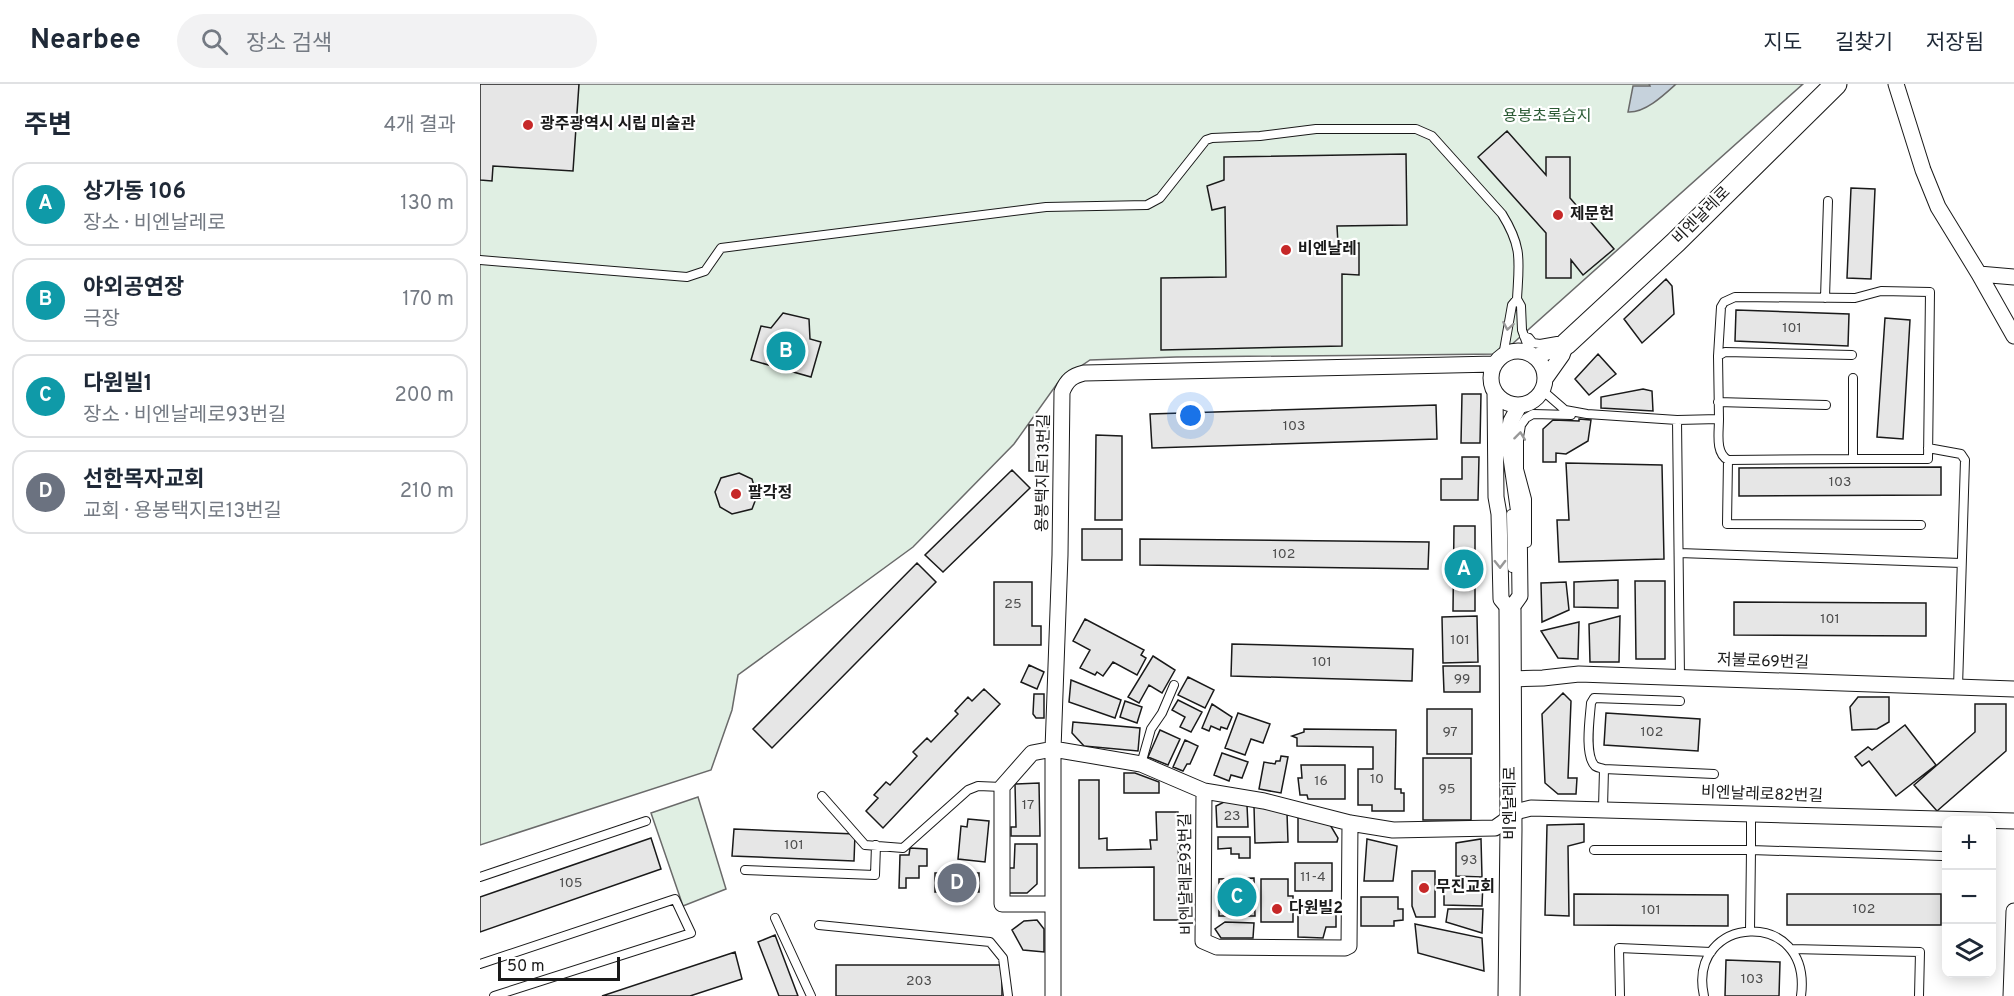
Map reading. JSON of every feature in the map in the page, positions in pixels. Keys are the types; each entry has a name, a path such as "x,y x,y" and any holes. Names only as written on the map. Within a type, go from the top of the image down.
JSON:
{"street":[{"name":"비엔날레로","path":"1566,345 1676,242 1836,84"},
{"path":"1896,84 1923,170 1938,207 2014,336"},
{"path":"1979,274 2014,277"},
{"path":"1533,356 1566,345"},
{"path":"1543,384 1541,363 1533,356 1518,351 1499,360 1491,380 1495,392 1504,400 1519,406 1536,397 1566,345"},
{"name":"용봉택지로13번길","path":"1053,996 1053,749 1060,555 1062,392 1066,381 1084,373 1499,360"},
{"name":"비엔날레로","path":"1495,392 1501,599 1514,604"},
{"name":"비엔날레로","path":"1509,996 1511,679 1519,514 1508,437 1511,422 1519,406"},
{"name":"저불로69번길","path":"1511,679 1580,674 2014,689"},
{"path":"1053,749 1032,753 1002,787 1002,904 1053,904"},
{"name":"비엔날레로93번길","path":"1053,749 1141,764 1204,791 1264,801 1350,823 1393,830 1495,828 1511,816"},
{"name":"비엔날레로93번길","path":"1204,791 1203,941 1216,947 1345,948 1349,946 1350,823"},
{"name":"비엔날레로82번길","path":"1511,816 1518,811 1531,808 1603,808 2014,821"},
{"path":"2011,996 2014,911"}],"lane":[{"path":"480,260 687,277 705,271 721,248 1046,207 1147,205 1160,198 1206,140 1212,138 1260,136 1316,129 1416,129 1432,136 1502,214 1510,228 1517,242 1519,254 1517,299 1521,306 1524,336 1533,356"},
{"path":"1825,298 1828,201"},
{"path":"1881,291 1930,292 1928,459 1728,460 1722,457 1719,450 1718,356 1721,307 1724,302 1736,297 1855,298 1881,291"},
{"path":"1499,360 1512,305 1517,299"},
{"path":"1524,336 1540,345 1558,340 1566,345"},
{"path":"1718,356 1725,352 1852,355"},
{"path":"1852,459 1853,378"},
{"path":"1543,384 1565,410 1587,414 1677,420 1719,419"},
{"path":"1718,402 1826,405"},
{"path":"1519,406 1549,414"},
{"path":"1514,604 1526,587 1527,499 1518,469 1519,432 1526,418 1533,414 1581,416 1587,414"},
{"path":"1677,420 1680,677"},
{"path":"1928,448 1961,454 1965,460 1958,687"},
{"path":"1728,460 1726,524 1921,525"},
{"path":"1511,514 1514,604"},
{"path":"1679,553 1961,563"},
{"path":"1141,764 1151,729 1162,712 1174,685"},
{"path":"1680,701 1594,698 1591,703 1589,746 1591,759 1596,766 1604,770 1714,774"},
{"path":"1603,808 1604,770"},
{"path":"822,796 865,844 903,848 968,790 978,786 1002,787"},
{"path":"1750,930 1751,813"},
{"path":"480,877 646,821"},
{"path":"745,870 875,875 876,845"},
{"path":"1594,850 1751,850 1942,856"},
{"path":"480,964 675,899 691,933 494,996"},
{"path":"775,918 811,996"},
{"path":"819,925 990,942 1003,958 1008,996"},
{"path":"1704,996 1701,983 1703,965 1711,952 1721,940 1735,933 1750,930 1766,932 1780,938 1792,949 1800,962 1803,979 1801,996"},
{"path":"1620,996 1619,948 1711,952"},
{"path":"1792,949 1920,952 1919,996"}],"green space":[{"name":"용봉초록습지","path":"480,84 1803,84 1501,354 1090,360 1059,381 1014,444 913,547 738,675 732,710 711,770 480,845"},
{"path":"698,797 726,889 683,906 651,813"}],"shaded area":[{"path":"1649,84 1676,84 1641,110 1628,112 1633,86 1650,86"}],"building":[{"name":"광주광역시 시립 미술관","path":"480,84 579,84 573,171 493,166 492,181 480,180"},
{"name":"제문헌","path":"1507,131 1546,175 1546,157 1570,157 1570,198 1614,249 1583,275 1571,260 1571,278 1546,278 1546,233 1478,157"},
{"path":"1406,154 1407,225 1337,226 1338,244 1359,243 1359,275 1342,274 1342,346 1161,350 1161,278 1226,277 1225,207 1212,210 1207,186 1224,180 1224,157"},
{"path":"1851,188 1875,189 1871,279 1847,278"},
{"path":"1666,279 1672,286 1674,314 1642,343 1624,319"},
{"path":"1736,310 1849,314 1848,346 1735,341"},
{"path":"783,313 809,319 810,339 821,342 811,377 751,360 761,326 771,328"},
{"path":"1885,318 1910,320 1903,439 1877,437"},
{"path":"1598,354 1616,374 1589,395 1575,379"},
{"path":"1643,389 1652,391 1653,411 1601,408 1601,397"},
{"path":"1462,394 1481,394 1480,443 1461,443"},
{"path":"1436,405 1437,439 1152,448 1150,414"},
{"path":"1579,419 1591,420 1588,441 1566,454 1556,453 1556,462 1543,462 1543,429 1553,420 1579,421"},
{"path":"1029,425 1048,425 1048,471 1029,471"},
{"path":"1096,435 1122,436 1122,520 1095,520"},
{"path":"1462,457 1479,457 1478,500 1441,500 1441,479 1462,479"},
{"path":"1566,463 1662,465 1664,559 1559,562 1557,520 1569,520"},
{"path":"1941,467 1941,495 1739,496 1739,468"},
{"path":"1012,470 1030,488 943,572 925,555"},
{"name":"팔각정","path":"739,473 752,479 757,496 752,509 732,514 720,507 715,492 721,478"},
{"path":"1454,526 1475,526 1475,611 1453,611"},
{"path":"1082,529 1122,529 1122,560 1082,560"},
{"path":"1140,539 1429,542 1428,569 1140,565"},
{"path":"917,563 936,582 772,748 753,729"},
{"path":"1618,580 1618,608 1574,607 1574,582"},
{"path":"1635,581 1665,581 1665,659 1636,659"},
{"path":"994,582 1032,582 1032,626 1041,626 1041,645 994,645"},
{"path":"1566,582 1569,610 1542,622 1541,583"},
{"path":"1734,602 1926,603 1926,636 1734,635"},
{"path":"1477,616 1478,662 1443,663 1442,617"},
{"path":"1620,616 1619,662 1590,662 1589,624"},
{"path":"1085,619 1144,650 1141,655 1146,658 1137,675 1113,662 1103,676 1097,672 1095,675 1080,668 1090,650 1073,641"},
{"path":"1579,622 1578,659 1558,658 1541,631"},
{"path":"1232,644 1413,649 1412,681 1231,676"},
{"path":"1153,656 1175,670 1162,693 1149,685 1139,703 1128,697"},
{"path":"1029,665 1044,672 1037,689 1021,682"},
{"path":"1443,666 1480,666 1480,692 1444,692"},
{"path":"1188,677 1214,690 1205,708 1178,695"},
{"path":"1071,680 1121,700 1115,718 1069,702"},
{"path":"984,689 1000,704 883,828 866,811 878,798 874,795 886,782 890,785 917,756 913,752 927,738 931,742 958,714 955,711 968,697 972,701"},
{"path":"1563,693 1571,701 1568,778 1577,778 1576,794 1558,794 1545,783 1542,714"},
{"path":"1034,694 1044,694 1044,718 1036,718 1033,714"},
{"path":"1858,697 1889,697 1889,722 1877,729 1852,730 1850,707"},
{"path":"1178,700 1202,712 1191,732 1180,727 1185,717 1172,710"},
{"path":"1125,701 1142,707 1137,723 1120,717"},
{"path":"1212,704 1232,717 1227,729 1221,727 1220,730 1211,726 1209,731 1202,728"},
{"path":"1975,704 2006,704 2006,751 1937,811 1914,785 1975,732"},
{"path":"1427,709 1472,709 1472,754 1427,754"},
{"path":"1238,713 1270,724 1263,743 1251,739 1245,755 1225,748"},
{"path":"1606,713 1700,719 1698,751 1604,745"},
{"path":"1073,722 1140,728 1138,751 1084,746 1072,733"},
{"path":"1905,725 1936,765 1896,796 1869,761 1862,766 1855,757 1868,747 1872,750"},
{"path":"1304,729 1396,730 1395,789 1401,789 1401,793 1404,793 1404,811 1372,811 1372,805 1358,805 1358,769 1373,769 1373,747 1297,746 1297,738 1292,736 1304,732"},
{"path":"1160,730 1180,739 1168,765 1148,757"},
{"path":"1185,740 1198,746 1190,764 1187,764 1183,771 1173,767"},
{"path":"1222,753 1248,762 1242,778 1231,775 1229,781 1214,775"},
{"path":"1281,756 1288,757 1281,793 1259,789 1264,762 1275,764 1276,761 1280,761"},
{"path":"1423,758 1471,758 1471,820 1423,820"},
{"path":"1301,765 1345,765 1345,799 1308,799 1307,795 1300,795 1298,778 1302,778"},
{"path":"1124,773 1135,773 1159,782 1159,793 1124,793"},
{"path":"1079,780 1099,780 1099,839 1107,838 1107,850 1151,849 1150,840 1157,840 1156,812 1178,812 1179,920 1154,920 1154,867 1079,868"},
{"path":"1039,783 1040,836 1011,836 1011,827 1016,827 1015,784"},
{"path":"1226,801 1247,805 1248,827 1217,827 1216,806"},
{"path":"1254,806 1287,813 1288,842 1255,843"},
{"path":"1298,815 1329,823 1338,838 1337,842 1298,842"},
{"path":"968,819 989,821 985,862 958,859 961,826 967,827"},
{"path":"1584,824 1584,842 1568,846 1569,916 1545,915 1547,825"},
{"path":"734,829 855,834 854,861 732,856"},
{"path":"1218,837 1250,837 1250,858 1239,858 1239,854 1231,854 1231,848 1218,849"},
{"path":"651,838 661,869 480,932 480,897"},
{"path":"1367,839 1397,846 1393,881 1364,881"},
{"path":"1481,839 1482,877 1456,876 1456,843"},
{"path":"1015,844 1037,844 1037,884 1027,893 1007,893 1007,868 1014,868"},
{"path":"910,848 927,849 927,866 919,866 919,878 906,878 906,888 899,888 900,855 909,855"},
{"path":"1295,863 1332,863 1332,891 1295,891"},
{"name":"무진교회","path":"1412,871 1435,871 1435,917 1416,917 1412,906"},
{"path":"935,873 979,873 979,892 935,892"},
{"path":"1254,878 1255,916 1219,916 1219,879"},
{"name":"다원빌2","path":"1261,879 1288,879 1288,896 1293,896 1293,922 1261,922"},
{"path":"1444,881 1483,882 1482,906 1444,905"},
{"path":"1574,894 1728,895 1728,926 1574,925"},
{"path":"1787,894 1941,894 1941,925 1787,925"},
{"path":"1361,897 1398,897 1398,909 1403,909 1403,920 1394,921 1394,926 1361,926"},
{"path":"1298,909 1336,909 1336,927 1326,927 1323,938 1298,937"},
{"path":"1448,909 1483,909 1482,933 1446,922"},
{"path":"1037,920 1044,929 1044,952 1023,950 1012,930 1024,921"},
{"path":"1225,922 1254,923 1253,938 1221,938 1215,929"},
{"path":"1415,924 1482,938 1484,971 1418,953"},
{"path":"775,935 798,996 779,996 758,942"},
{"path":"735,952 742,979 690,996 602,996"},
{"path":"1726,960 1780,962 1779,996 1725,996"},
{"path":"836,965 1002,965 1002,996 836,996"}],"place":[{"name":"광주광역시 시립 미술관","path":"528,125"},
{"name":"제문헌","path":"1558,215"},
{"name":"비엔날레","path":"1286,250"},
{"name":"야외공연장","path":"786,351"},
{"name":"팔각정","path":"736,494"},
{"name":"상가동 106","path":"1464,569"},
{"name":"선한목자교회","path":"957,883"},
{"name":"무진교회","path":"1424,888"},
{"name":"다원빌1","path":"1237,897"},
{"name":"다원빌2","path":"1277,909"}]}
